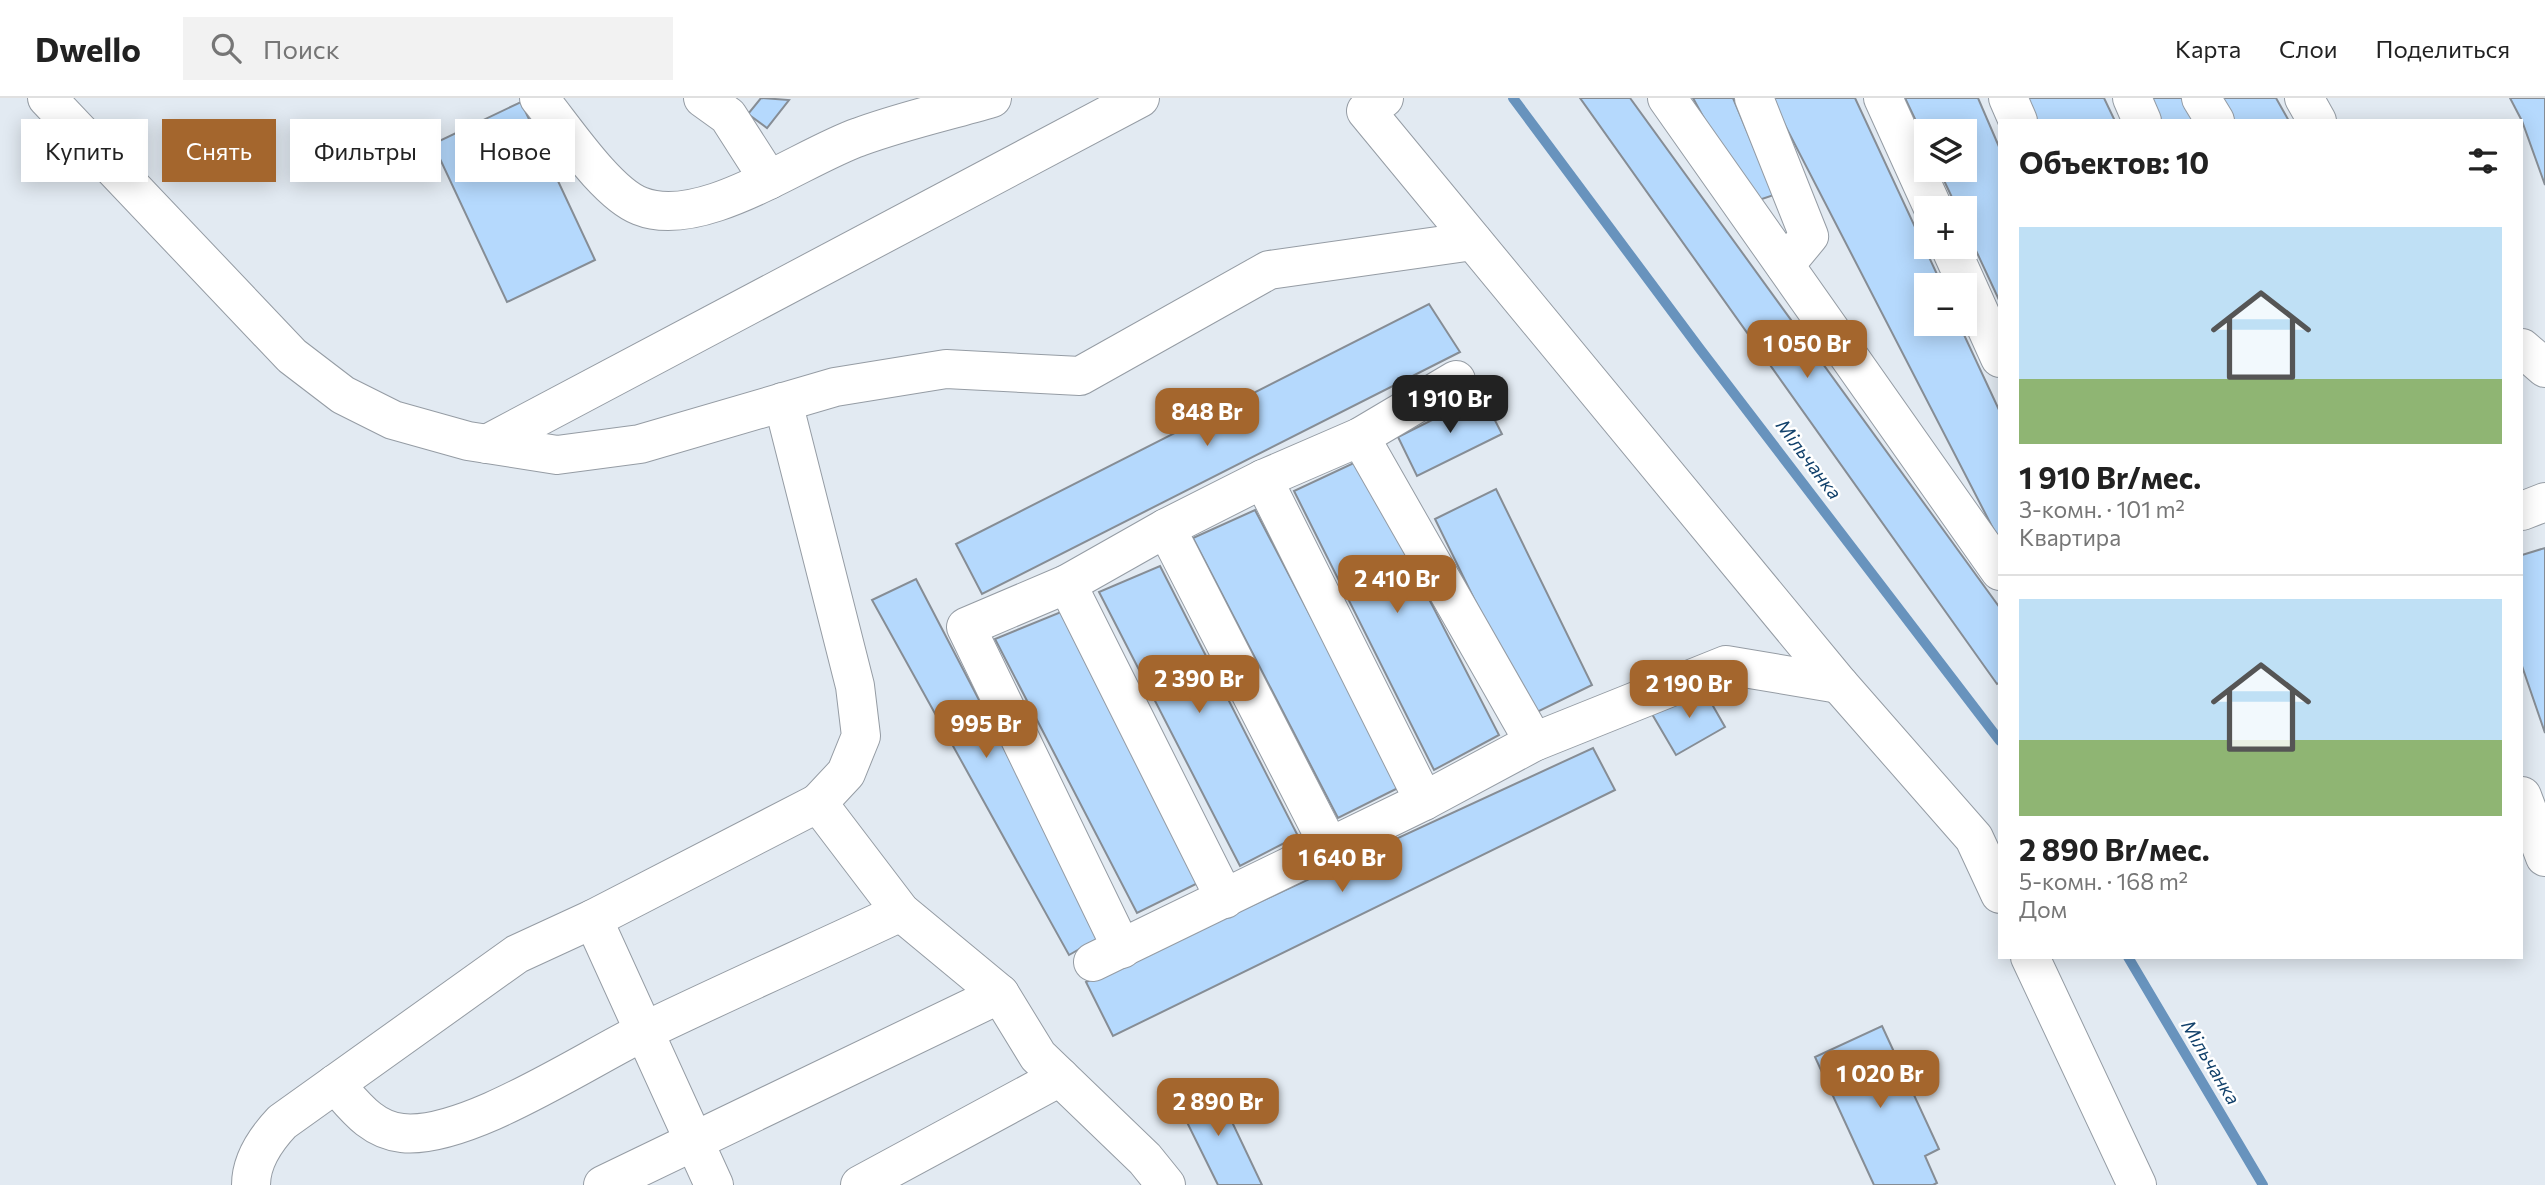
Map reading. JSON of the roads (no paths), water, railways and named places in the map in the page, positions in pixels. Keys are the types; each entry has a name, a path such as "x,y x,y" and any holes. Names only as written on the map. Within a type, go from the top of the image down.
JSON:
{"lane":[{"path":"47,98 292,356 343,395 393,420 487,444 557,455 640,444 835,387 946,369 1080,376 1269,270 1473,241"},
{"path":"703,98 728,116 769,180"},
{"path":"550,101 614,189 640,207 672,211 707,205 769,180 857,137 992,98"},
{"path":"487,444 1140,98"},
{"path":"1667,98 1998,568"},
{"path":"1754,98 1809,236 1785,265"},
{"path":"1883,98 1928,196"},
{"path":"2008,98 2017,119"},
{"path":"2132,98 2141,119"},
{"path":"2201,98 2214,119"},
{"path":"2304,98 2315,119"},
{"path":"1369,102 1473,241 1839,684 1974,838 1998,890"},
{"path":"1955,259 1998,354"},
{"path":"2523,349 2545,368 2523,377"},
{"path":"1456,380 1360,437 1263,479 1166,528 1067,584 966,627 1107,956 1424,801 1534,742 1727,665 1839,684"},
{"path":"251,1185 251,1175 265,1140 282,1122 517,954 593,919 818,803 846,773 861,736 855,686 783,402"},
{"path":"1360,437 1534,742"},
{"path":"1263,479 1424,801"},
{"path":"2523,511 2545,502"},
{"path":"1166,528 1330,848"},
{"path":"1067,584 1225,899"},
{"path":"2523,799 2545,857"},
{"path":"818,803 901,912 1000,994 1038,1056 1145,1159 1166,1185"},
{"path":"335,1084 366,1120 400,1133 435,1132 481,1117 644,1031 901,912"},
{"path":"593,919 714,1185"},
{"path":"2031,959 2137,1185"},
{"path":"603,1185 1000,994"},
{"path":"860,1185 1060,1077"}],"waterway":[{"name":"Мільчанка","path":"1513,98 1700,349 1998,738"},
{"name":"Мільчанка","path":"2129,959 2263,1185"}]}
